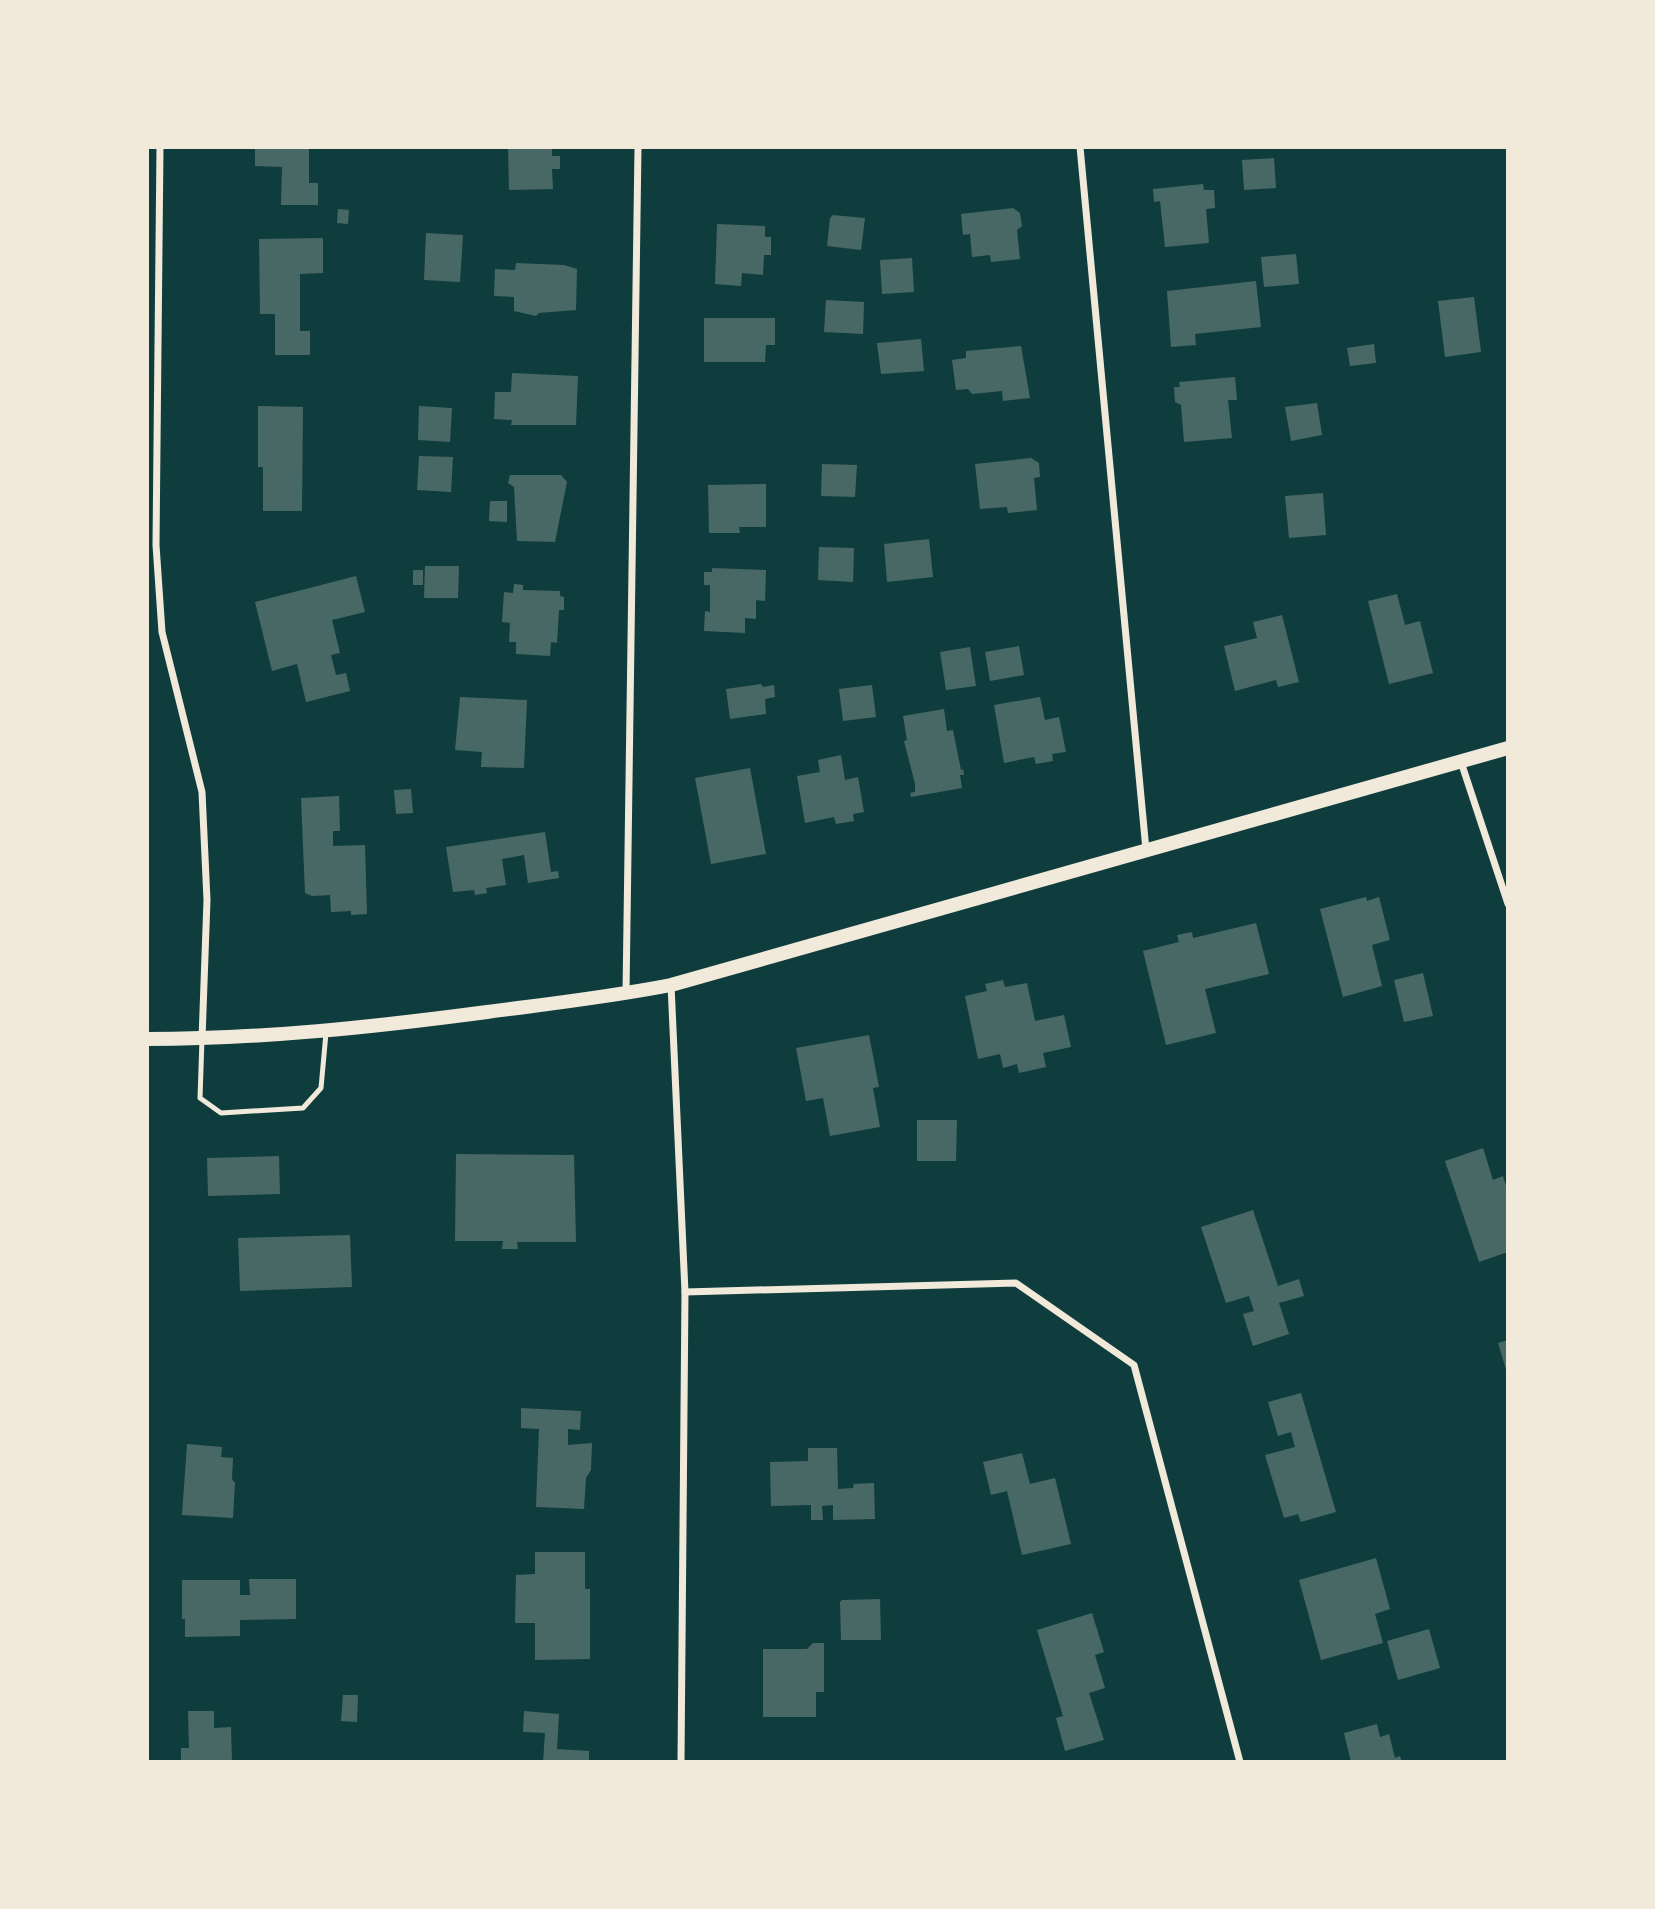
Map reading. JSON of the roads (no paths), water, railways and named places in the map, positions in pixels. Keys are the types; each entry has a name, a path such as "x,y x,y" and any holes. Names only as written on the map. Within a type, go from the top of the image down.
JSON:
{"main road":[{"path":"147,1040 202,1040 387,1026 626,994 671,985 1508,748"}],"street":[{"path":"160,147 156,545 162,632 202,792 207,900 202,1040"},
{"path":"626,994 638,147"},
{"path":"1080,147 1146,851"},
{"path":"1461,762 1508,904"},
{"path":"671,985 685,1292 681,1762"},
{"path":"685,1292 1016,1283 1134,1365 1240,1762"}],"lane":[{"path":"202,1040 200,1098 221,1113 303,1108 321,1088 326,1030"}]}
